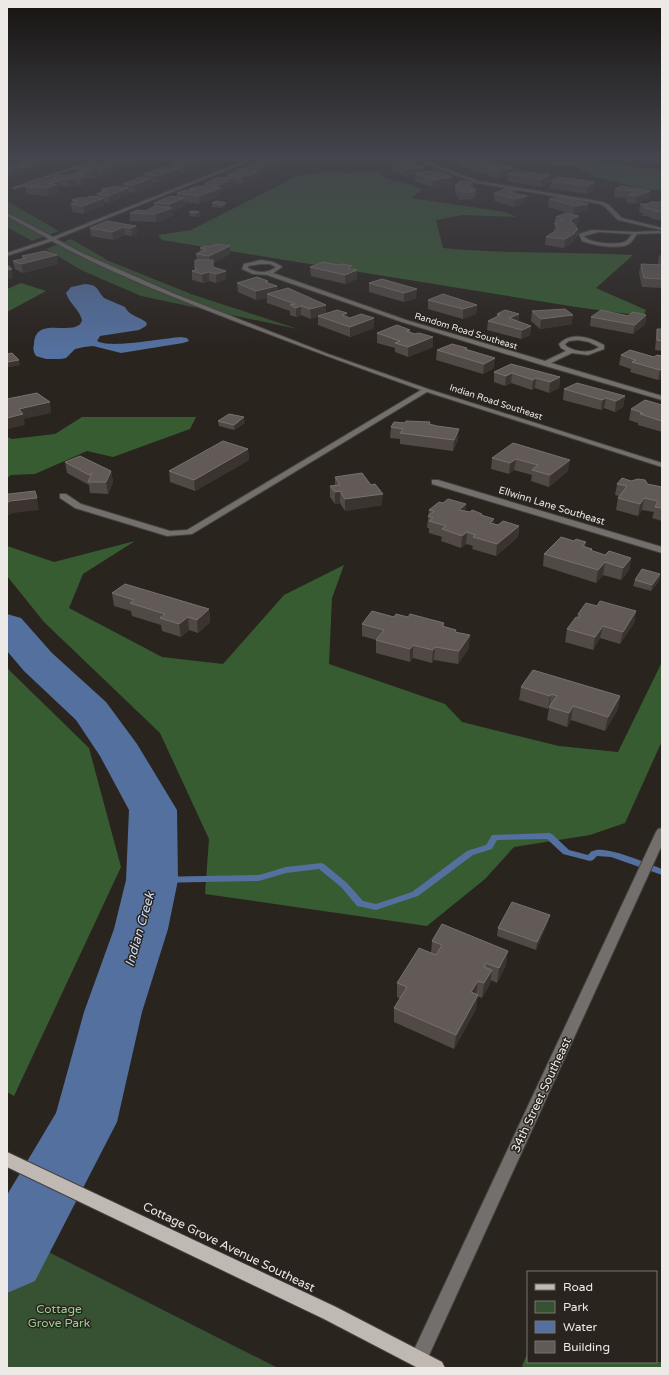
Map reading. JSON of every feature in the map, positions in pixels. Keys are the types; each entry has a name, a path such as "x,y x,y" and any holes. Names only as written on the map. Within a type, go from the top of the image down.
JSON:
{"main road":[{"name":"Cottage Grove Avenue Southeast","path":"7,1159 330,1313 436,1368"}],"street":[{"name":"Indian Road Southeast","path":"20,221 80,254 173,295 326,355 426,390 662,465"},
{"path":"7,254 51,239 96,221"},
{"path":"629,221 662,229"},
{"path":"636,233 628,243 615,245 592,243 584,240 581,235 585,232 596,231 636,233 662,232"},
{"name":"Random Road Southeast","path":"267,273 276,270 279,267 271,263 261,262 244,267 250,272 267,273 404,321 662,398"},
{"path":"544,364 571,351 584,353 595,352 602,346 596,342 584,339 572,339 563,342 563,347 571,351"},
{"path":"63,496 78,506 113,517 170,534 184,534 190,532 426,390"},
{"name":"Ellwinn Lane Southeast","path":"435,482 662,550"},
{"name":"34th Street Southeast","path":"419,1358 662,832"}],"green space":[{"path":"7,221 42,221 59,231 32,241 7,227"},
{"path":"208,221 436,221 443,248 490,251 633,255 596,288 646,310 643,316 576,307 162,240 158,235 191,230"},
{"path":"71,239 109,261 191,294 298,329 141,296 81,270 46,249"},
{"path":"21,283 46,291 7,312 7,289"},
{"path":"82,417 196,417 190,429 113,457 87,451 35,474 11,475 7,478 7,437 12,439 55,434"},
{"path":"135,541 83,574 69,608 162,657 223,664 284,595 344,565 332,598 329,664 445,704 462,722 559,746 618,752 662,662 662,741 625,823 590,835 514,847 485,879 427,926 205,894 209,839 160,733 44,622 7,576 7,546 54,562"},
{"path":"7,668 89,748 121,867 14,1096 7,1092"},
{"name":"Cottage Grove Park","path":"7,1231 278,1368 7,1368"},
{"path":"527,1354 527,1363 662,1362 662,1368 525,1368 522,1366"}],"water":[{"path":"85,284 95,286 104,298 125,307 129,312 147,323 146,326 139,330 100,336 97,341 113,344 125,344 181,337 187,338 189,341 121,353 93,346 84,347 75,349 66,358 61,359 46,359 36,356 33,348 36,336 40,331 46,328 74,327 80,324 82,320 81,316 69,300 66,293 71,287"}],"building":[{"path":"107,221 136,226 131,228 124,227 112,232 90,228"},
{"path":"556,221 571,221 578,229 576,229 577,230 573,233 575,233 565,239 546,237 558,229 554,223 557,223"},
{"path":"217,244 230,246 209,256 196,254 206,249 200,248 205,246 210,247"},
{"path":"45,251 57,255 21,264 13,261 26,258 22,256"},
{"path":"195,260 213,260 213,267 226,271 216,274 209,272 202,274 192,271 197,269 195,268"},
{"path":"324,262 352,266 348,268 357,270 345,275 310,267"},
{"path":"641,264 662,265 662,279 644,278"},
{"path":"7,265 12,269 7,270"},
{"path":"257,277 268,281 265,282 277,286 256,291 237,283"},
{"path":"382,279 417,289 404,293 369,283"},
{"path":"288,288 326,305 310,309 301,306 296,308 290,305 295,304 267,294"},
{"path":"443,294 477,305 463,309 428,300"},
{"path":"565,309 573,315 541,319 532,311"},
{"path":"337,310 347,313 342,315 350,318 361,314 374,318 350,327 318,316"},
{"path":"505,310 519,314 509,318 531,326 522,330 488,321 500,315 497,314"},
{"path":"601,310 628,316 633,312 646,315 635,325 591,317"},
{"path":"397,325 410,330 406,331 415,334 419,333 433,337 408,347 395,343 400,341 377,333"},
{"path":"657,329 662,329 662,341 657,340"},
{"path":"452,344 495,358 484,364 437,350"},
{"path":"630,350 654,357 657,355 662,356 662,369 660,370 632,362 636,360 621,355"},
{"path":"12,353 19,360 7,361 7,354"},
{"path":"511,364 560,377 550,382 536,378 533,380 512,373 506,376 494,372"},
{"path":"577,383 625,396 616,401 606,398 602,400 564,389"},
{"path":"37,393 50,402 19,409 23,414 7,418 7,399"},
{"path":"645,400 662,405 662,421 640,414 643,413 631,409"},
{"path":"229,414 244,417 234,425 218,421"},
{"path":"406,421 430,422 429,424 437,426 459,429 454,440 400,433 403,429 391,427 394,422 405,423"},
{"path":"223,441 248,449 194,480 169,471"},
{"path":"513,443 570,460 550,475 532,470 538,465 516,459 510,463 492,458"},
{"path":"80,456 111,471 106,482 88,482 92,473 89,475 65,462"},
{"path":"362,473 371,485 375,484 383,494 345,499 340,491 335,492 330,486 340,485 335,477"},
{"path":"622,478 631,481 638,479 645,480 647,484 662,487 662,508 655,507 658,501 644,498 640,504 618,498 627,486 617,484"},
{"path":"35,491 37,498 10,501 7,503 7,494"},
{"path":"448,499 466,504 459,510 470,512 472,510 482,514 481,515 494,519 490,523 498,525 503,521 519,526 497,544 473,537 475,535 467,532 462,536 442,529 446,526 429,521 433,518 428,516 434,511 429,510 439,502 443,503"},
{"path":"561,537 574,541 576,539 586,542 582,546 605,555 609,551 631,558 623,568 605,562 598,570 544,554"},
{"path":"642,569 660,574 652,585 635,580"},
{"path":"125,584 209,609 197,620 188,617 179,624 160,618 165,614 130,603 134,600 112,593"},
{"path":"600,601 636,611 623,632 603,626 595,637 567,629 576,617 579,618 580,615 578,614 586,603 597,606"},
{"path":"372,611 394,617 396,614 408,617 410,614 444,623 442,626 456,630 455,632 470,635 459,651 435,647 433,650 413,645 410,649 376,640 384,630 362,624"},
{"path":"533,670 620,696 608,717 573,706 569,713 549,707 557,696 551,694 550,696 521,687"},
{"path":"512,902 550,915 537,942 498,928"},
{"path":"442,924 508,951 499,968 486,963 484,967 492,970 484,983 478,981 471,992 478,995 456,1035 394,1008 407,987 397,983 419,948 436,955 442,945 432,941"}],"waterway":[{"name":"Indian Creek","path":"7,626 38,662 91,711 121,754 153,810 152,880 141,929 113,1012 85,1122 10,1256 7,1258"},
{"path":"152,880 259,878 286,870 321,866 344,885 360,904 376,907 415,894 470,853 489,847 495,837 549,836 566,852 590,858 595,853 612,854 662,872"}]}
